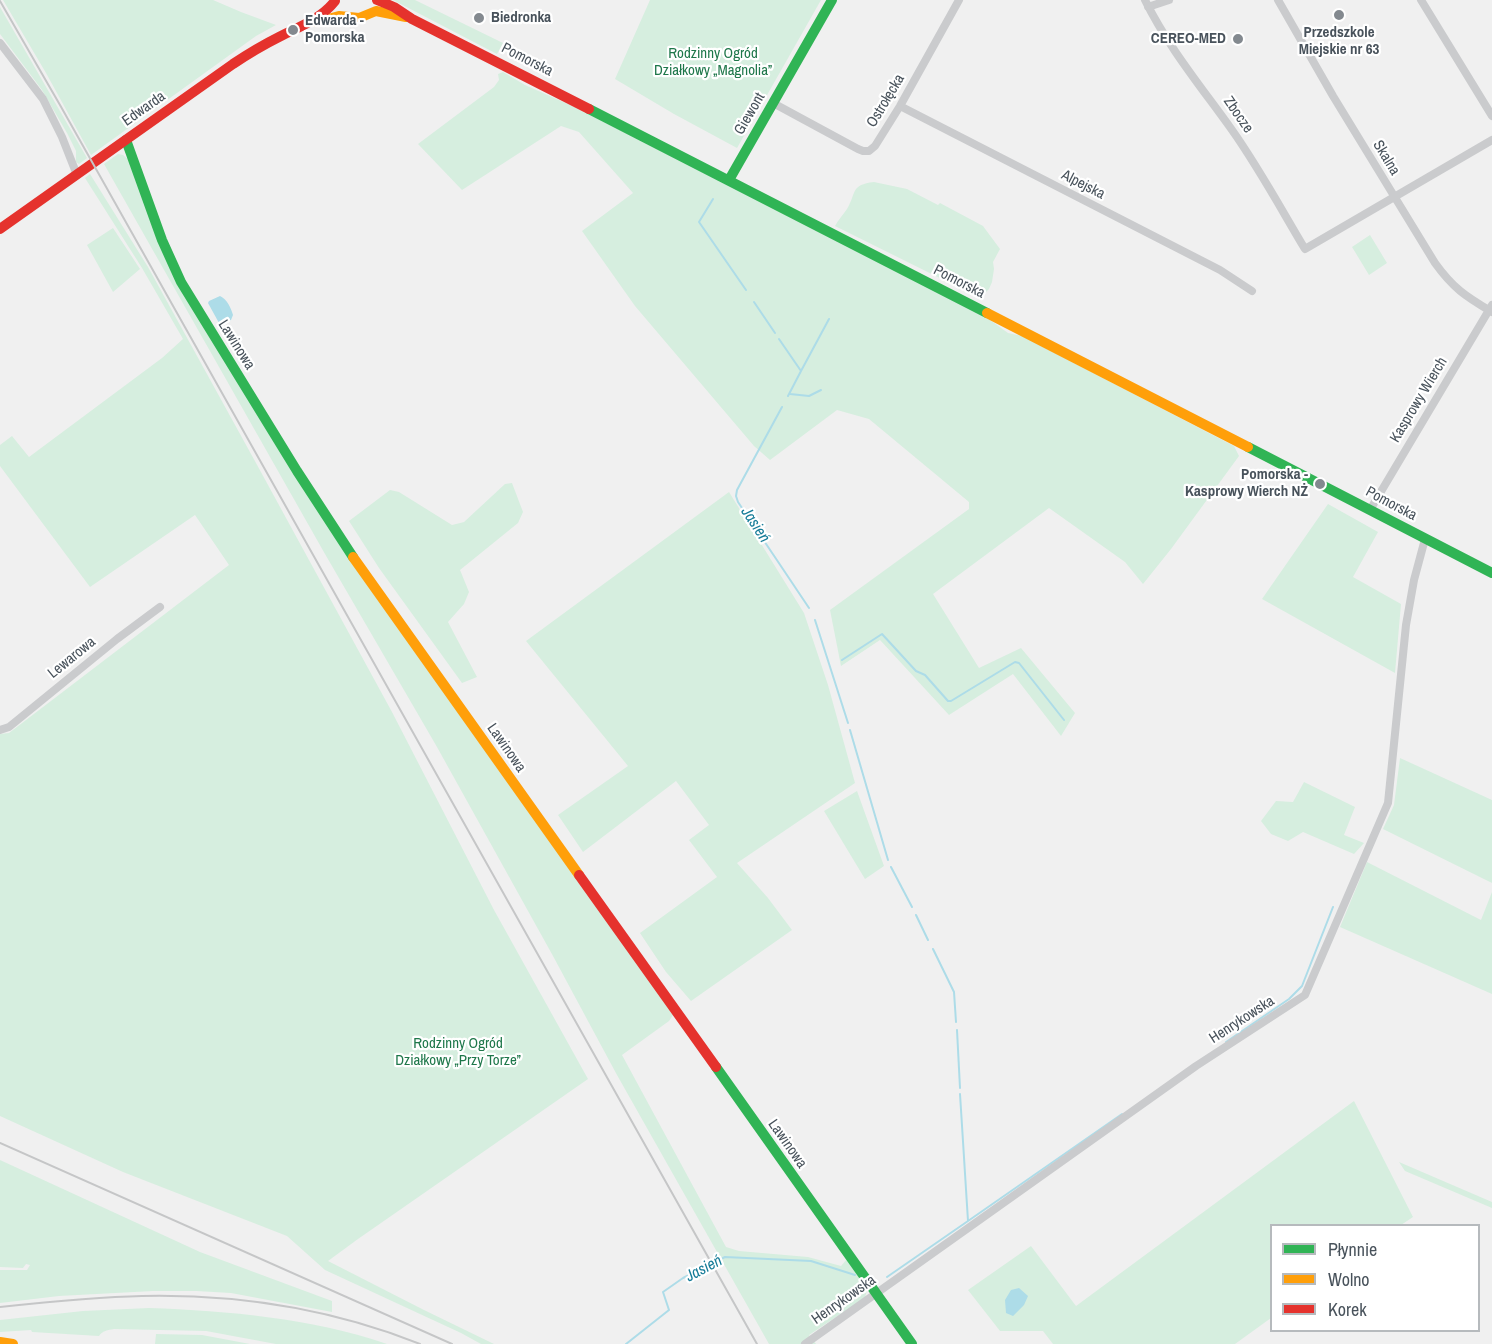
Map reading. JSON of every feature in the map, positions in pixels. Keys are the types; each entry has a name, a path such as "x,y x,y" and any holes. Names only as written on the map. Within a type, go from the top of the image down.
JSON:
{"street":[{"path":"335,0 340,12 346,17"},
{"name":"Edwarda","path":"0,229 233,64 270,42 311,22 335,0"},
{"path":"366,14 374,0"},
{"name":"Pomorska","path":"374,0 394,7 412,19 1492,573"},
{"name":"Giewont","path":"729,180 832,0"},
{"name":"Ostrołęcka","path":"773,103 863,151 873,149 900,106 959,0"},
{"path":"1147,4 1169,0"},
{"name":"Skalna","path":"1278,0 1394,197 1445,276 1465,296 1491,309"},
{"path":"1421,0 1492,116"},
{"name":"Zbocze","path":"1147,4 1172,46 1234,133 1305,249 1394,197"},
{"name":"Pomorska","path":"346,17 359,18 376,11 412,19"},
{"name":"Edwarda","path":"311,22 339,16 346,17"},
{"path":"0,43 47,106 77,174"},
{"name":"Alpejska","path":"900,106 1220,270 1252,291"},
{"name":"Lawinowa","path":"126,140 162,240 185,290 334,529 912,1344"},
{"path":"1394,197 1492,140"},
{"name":"Kasprowy Wierch","path":"1370,510 1491,309"},
{"name":"Henrykowska","path":"804,1344 1196,1066 1305,995 1388,803 1406,624 1425,539"},
{"name":"Lewarowa","path":"1,730 9,727 160,607"},
{"path":"0,1342 13,1344"}],"green space":[{"path":"3,0 213,0 276,25 256,36 91,155"},
{"path":"393,0 415,0 503,43 497,54"},
{"name":"Rodzinny Ogród Działkowy „Magnolia”","path":"650,0 821,0 737,148 615,79"},
{"path":"0,7 87,158 79,164 76,162 76,151 67,133 42,90 0,34"},
{"path":"503,72 979,312 1008,333 1022,336 1234,446 1239,456 1143,584 1125,562 1049,508 933,594 979,668 1021,648 1075,713 1061,736 1013,674 949,715 880,640 841,666 830,610 969,509 969,502 869,419 837,410 770,460 754,446 635,306 582,231 633,193 579,132 561,126 462,190 418,144 494,87 499,80 498,74"},
{"path":"118,154 128,159 152,224 255,409 673,1015 669,1021 622,1055 726,1247 739,1251 808,1257 841,1266 847,1259 866,1286 865,1298 809,1335 816,1344 769,1344 617,1075 437,747 104,164"},
{"name":"Rodzinny Ogród Działkowy „Przy Torze”","path":"90,174 148,267 256,463 392,712 494,910 588,1079 328,1261 494,1344 481,1344 325,1270 287,1236 123,1172 0,1116 0,734 9,733 229,565 195,515 90,587 0,466 0,445 12,436 29,457 162,358 183,339 142,268 85,178"},
{"path":"874,182 907,189 938,205 940,203 983,226 1000,249 993,262 992,282 980,298 835,226 847,209 855,190 861,185"},
{"path":"113,228 140,269 113,292 87,245"},
{"path":"1370,235 1387,263 1369,275 1352,247"},
{"path":"512,483 523,512 518,523 460,570 469,592 464,604 448,622 477,677 462,683 379,568 349,521 390,490 399,492 452,525 464,522 505,484"},
{"path":"729,492 804,613 828,685 855,783 737,863 792,930 691,1001 666,972 640,933 717,877 689,840 709,825 676,781 583,852 558,815 628,766 526,641"},
{"path":"1328,504 1378,532 1353,577 1401,604 1395,673 1262,599"},
{"path":"1400,758 1492,800 1492,883 1383,829 1394,805"},
{"path":"1304,782 1355,807 1344,835 1364,843 1354,854 1303,832 1288,841 1271,834 1261,821 1276,801 1293,802"},
{"path":"857,791 884,866 865,879 824,811"},
{"path":"1367,862 1481,920 1492,892 1492,994 1340,927"},
{"path":"1354,1101 1413,1217 1402,1224 1270,1224 1270,1319 1235,1344 1053,1344 1043,1331 1000,1331 968,1290 1031,1246 1076,1306"},
{"path":"0,1160 200,1252 332,1301 332,1312 231,1293 196,1291 59,1296 0,1303 0,1270 27,1270 30,1265 26,1264 23,1268 0,1267"},
{"path":"1399,1162 1492,1202 1492,1208 1405,1171"},
{"path":"149,1308 270,1317 329,1328 387,1344 276,1344 206,1331 114,1329 103,1332 99,1336 32,1332 31,1330 0,1332 0,1320 83,1311"},
{"path":"156,1334 202,1335 250,1344 155,1344"}],"water":[{"path":"220,296 227,301 233,315 231,320 223,324 219,323 208,303"},
{"path":"1019,1288 1028,1296 1024,1305 1013,1316 1006,1313 1005,1300 1011,1290"}],"waterway":[{"name":"Jasień","path":"713,199 699,222 746,290"},
{"name":"Jasień","path":"754,302 775,333"},
{"path":"801,371 829,319"},
{"name":"Jasień","path":"779,339 801,371 788,396"},
{"path":"790,394 809,396 821,390"},
{"name":"Jasień","path":"782,407 737,490 736,496 809,608"},
{"name":"Jasień","path":"815,620 848,723"},
{"path":"842,660 882,634 916,671 925,675 948,701 1015,662 1019,663 1064,720"},
{"name":"Jasień","path":"850,730 888,860"},
{"name":"Jasień","path":"891,867 912,907"},
{"path":"1226,1042 1289,999 1302,986 1333,907"},
{"name":"Jasień","path":"916,915 928,940"},
{"name":"Jasień","path":"933,949 954,992 956,1022"},
{"name":"Jasień","path":"957,1030 960,1088"},
{"name":"Jasień","path":"887,1277 968,1221 960,1094"},
{"path":"968,1221 1122,1114"},
{"name":"Jasień","path":"626,1344 669,1310 663,1292 683,1278 725,1257 811,1261 855,1275"}],"railway":[{"path":"0,1 757,1344"},
{"path":"0,1143 452,1344"},
{"path":"0,1307 124,1297 177,1296 248,1301 353,1321 420,1344"}],"traffic: fast":[{"path":"729,180 832,0"},
{"path":"589,109 987,313"},
{"path":"126,140 162,240 181,282 297,471 353,557"},
{"path":"1248,447 1492,573"},
{"path":"716,1067 912,1344"}],"traffic: slow":[{"path":"311,22 339,16 359,18 376,11 406,17"},
{"path":"987,313 1248,447"},
{"path":"353,557 579,875"},
{"path":"0,1342 13,1344"}],"traffic: jam":[{"path":"377,0 589,109"},
{"path":"0,229 233,64 267,43 316,18 335,1"},
{"path":"579,875 716,1067"}],"place":[{"name":"Przedszkole Miejskie nr 63","path":"1339,15"},
{"name":"Biedronka","path":"479,18"},
{"name":"Edwarda - Pomorska","path":"293,30"},
{"name":"CEREO-MED","path":"1238,39"},
{"name":"Pomorska - Kasprowy Wierch NŻ","path":"1320,484"}]}
